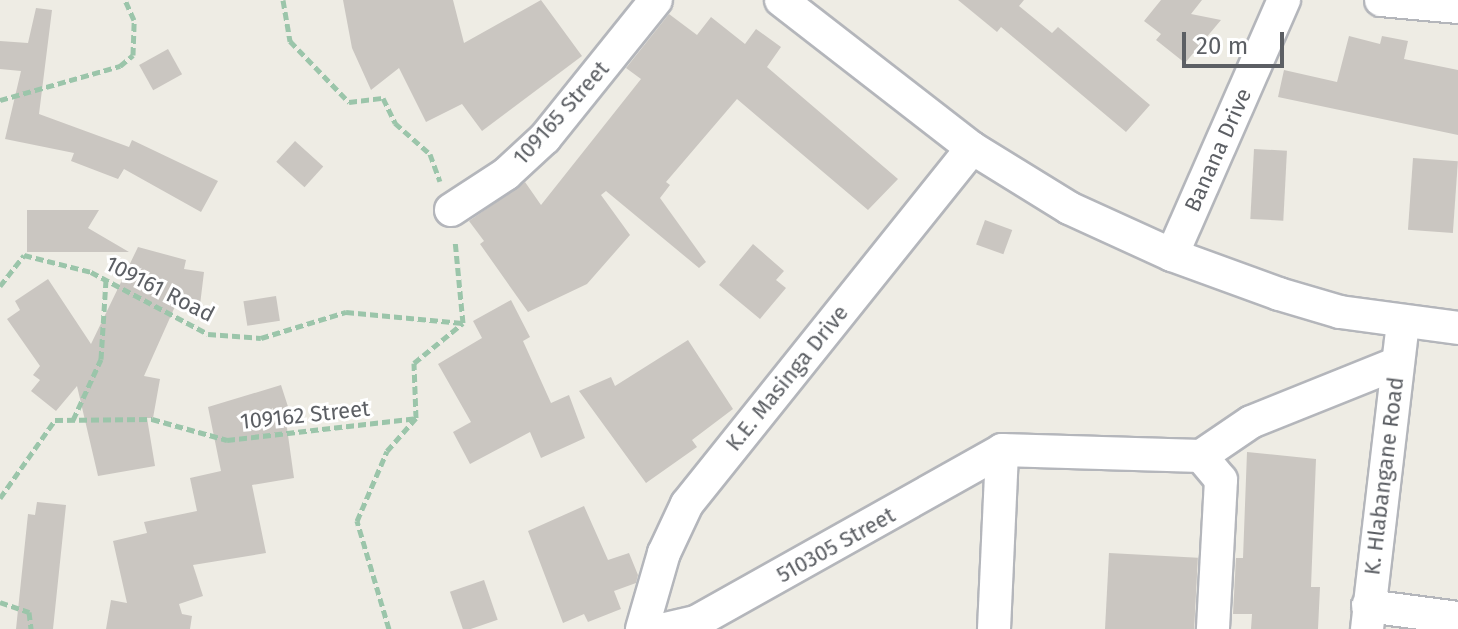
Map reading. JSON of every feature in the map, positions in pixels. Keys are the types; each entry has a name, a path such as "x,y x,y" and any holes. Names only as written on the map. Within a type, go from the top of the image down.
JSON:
{"street":[{"name":"109165 Street","path":"451,210 506,174 545,138 656,0"},
{"path":"781,0 972,148 1069,208 1172,255 1340,312 1403,323 1458,328"},
{"name":"Banana Drive","path":"1172,255 1284,0"},
{"path":"1381,0 1458,7"},
{"name":"K.E. Masinga Drive","path":"642,629 664,553 687,504 972,148"},
{"name":"K. Hlabangane Road","path":"1368,617 1403,323"},
{"path":"994,629 1002,450 1201,456 1251,422 1398,363"},
{"name":"510305 Street","path":"665,629 696,622 1002,450"},
{"path":"1201,456 1221,480 1213,629"},
{"path":"1368,617 1458,618"}],"path":[{"path":"0,100 120,66 133,55 134,20 125,0"},
{"path":"283,0 290,41 349,102 383,98 395,123 430,154 451,210 463,323 414,363 416,418 387,451 357,521 389,629"},
{"name":"109161 Road","path":"0,286 24,255 106,280 208,334 261,338 346,312 463,323"},
{"path":"73,420 101,359 106,280"},
{"name":"109162 Street","path":"0,498 55,420 152,419 227,440 416,418"},
{"path":"0,602 29,612 31,629"}],"building":[{"path":"343,0 453,0 464,43 541,0 582,56 482,131 462,104 426,122 399,68 371,90 352,48"},
{"path":"958,0 1024,0 1019,6 1052,33 1058,27 1150,105 1126,132 1001,27 997,32"},
{"path":"1161,0 1202,0 1191,14 1221,20 1185,63 1156,40 1161,34 1144,21"},
{"path":"36,8 52,10 39,114 129,147 132,140 218,181 201,212 124,169 118,179 71,161 74,153 5,139 21,71 0,69 0,41 28,43"},
{"path":"669,14 697,35 711,17 745,44 756,29 781,47 767,67 898,179 868,210 737,99 666,182 670,185 660,198 706,262 699,268 606,191 601,195 630,235 587,284 528,312 480,244 484,241 469,221 525,182 541,205 641,79 626,68"},
{"path":"1349,36 1380,44 1382,36 1408,41 1404,59 1458,70 1458,135 1278,97 1284,70 1337,82"},
{"path":"168,49 182,74 153,90 139,65"},
{"path":"295,141 323,166 305,187 276,162"},
{"path":"1254,149 1287,151 1283,221 1250,219"},
{"path":"1413,158 1458,161 1453,233 1408,230"},
{"path":"27,210 99,210 88,228 129,252 27,252"},
{"path":"985,220 1012,230 1003,254 976,244"},
{"path":"753,244 784,271 776,280 786,288 760,319 719,285"},
{"path":"138,247 186,260 184,269 204,272 200,305 177,302 144,376 160,379 153,418 147,418 155,466 98,476 77,386 56,411 31,391 40,380 33,375 40,366 7,319 20,310 15,301 48,279 91,344"},
{"path":"276,296 280,321 247,326 243,301"},
{"path":"511,300 530,337 523,341 551,403 569,395 585,438 541,458 530,432 470,464 453,432 471,422 438,364 482,338 473,321"},
{"path":"688,340 733,409 692,440 697,447 646,483 579,391 611,377 615,386"},
{"path":"281,385 292,419 286,421 294,478 252,485 266,553 193,565 203,596 179,604 182,614 192,616 190,629 106,629 111,600 127,603 113,541 147,533 144,522 197,511 190,478 221,471 208,407"},
{"path":"1247,452 1316,459 1311,587 1320,587 1318,629 1251,629 1252,614 1233,614 1236,558 1243,558"},
{"path":"37,502 66,505 53,629 16,629 28,514 35,515"},
{"path":"584,506 608,560 629,553 638,575 636,583 614,591 621,609 588,622 584,614 563,623 528,531"},
{"path":"1109,553 1198,558 1194,629 1105,629"},
{"path":"484,580 498,620 463,629 450,592"}]}
